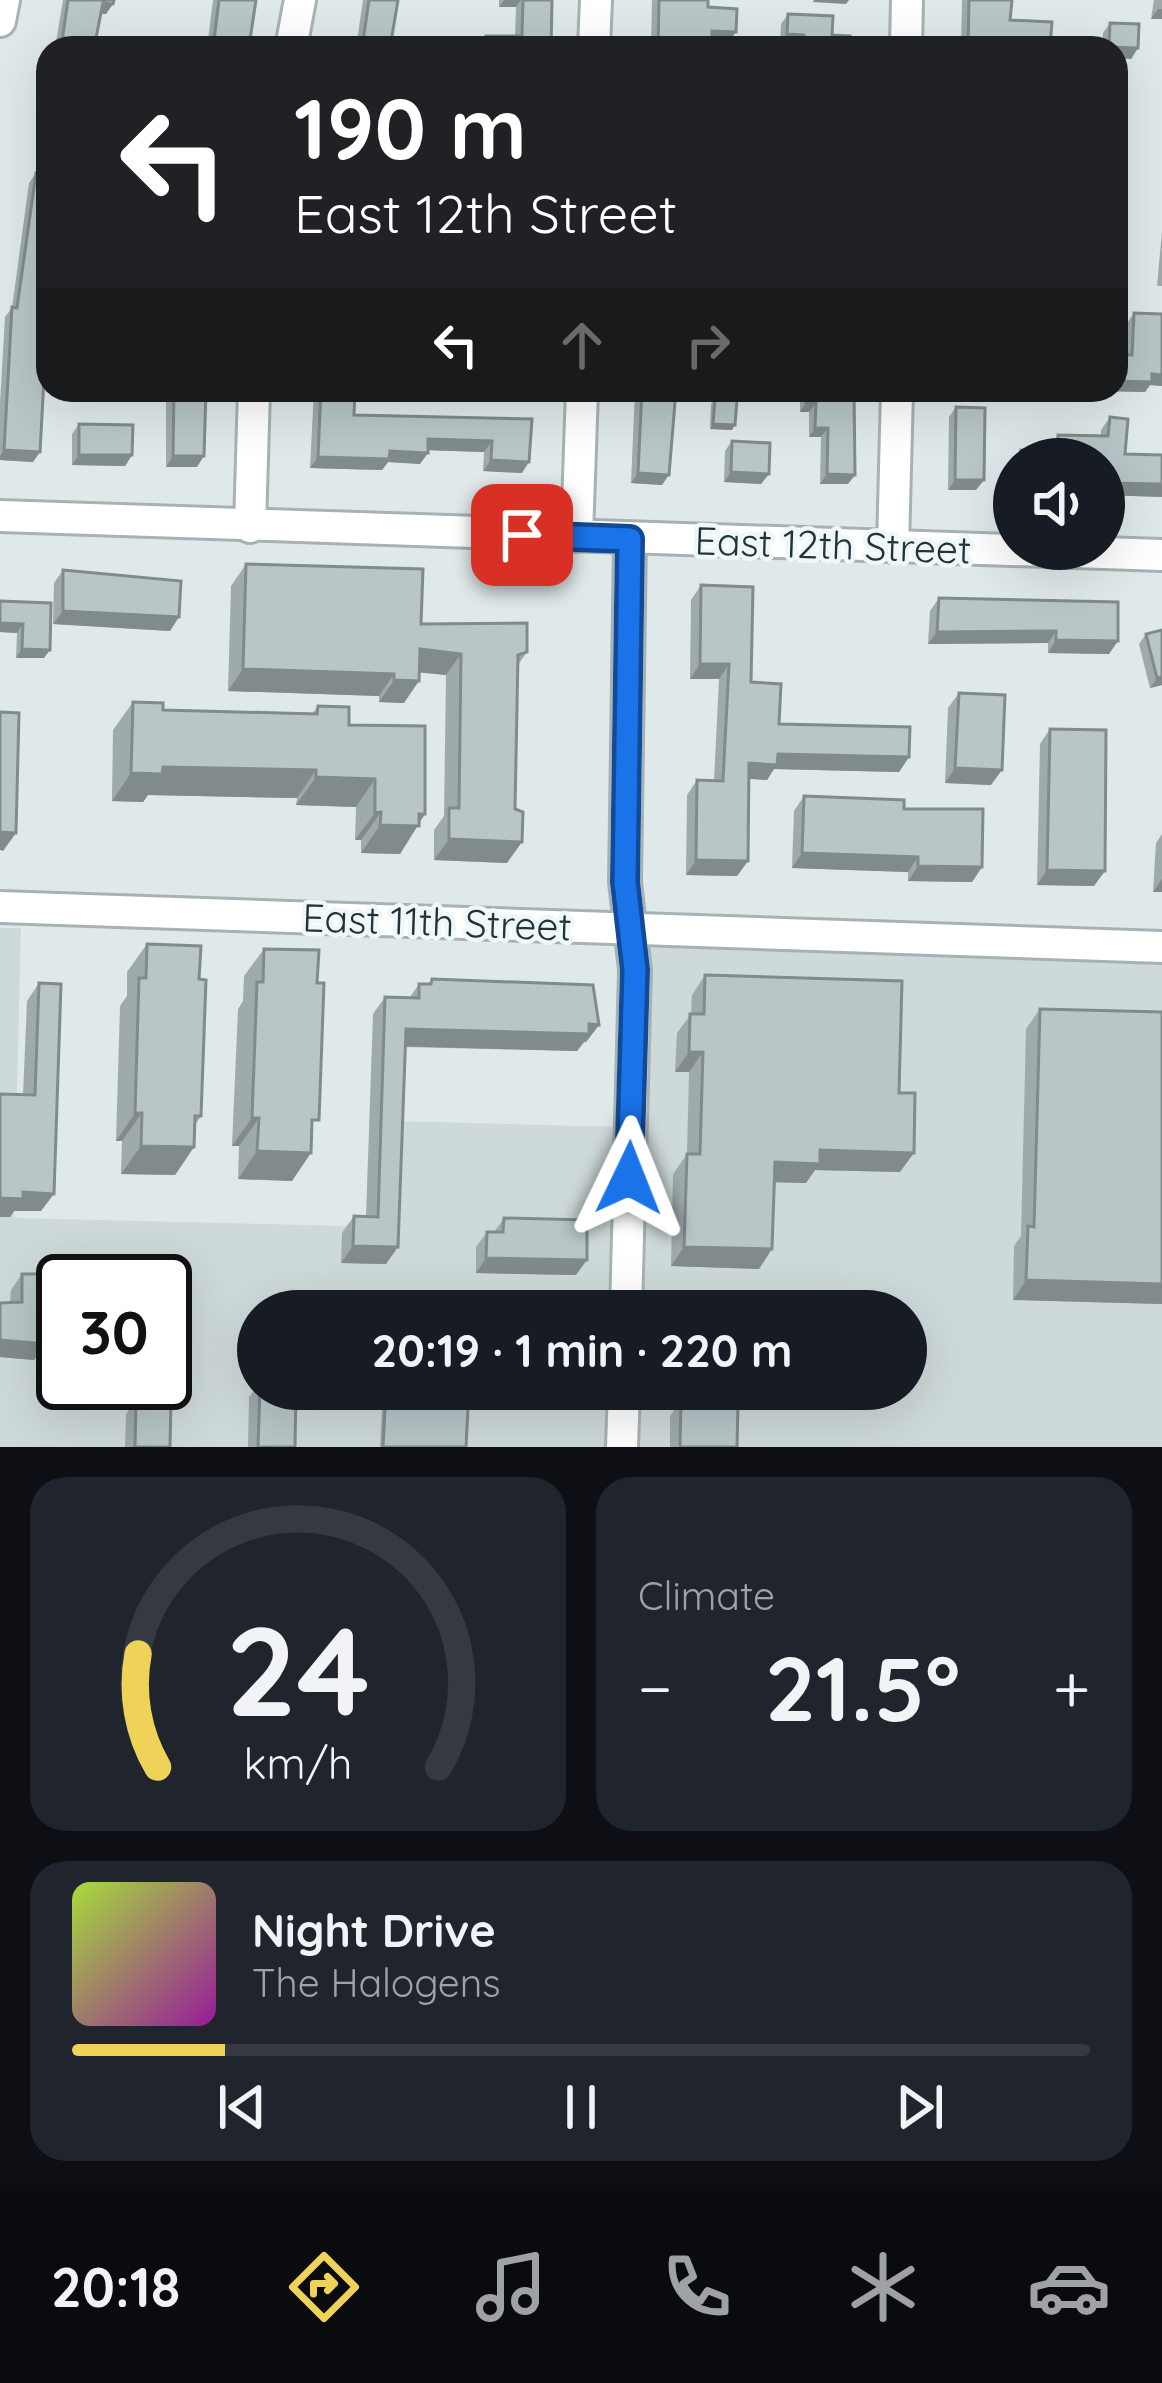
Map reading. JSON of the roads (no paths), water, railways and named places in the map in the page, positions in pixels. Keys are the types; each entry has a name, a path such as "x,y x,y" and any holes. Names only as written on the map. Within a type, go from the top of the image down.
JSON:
{"street":[{"path":"0,20 4,0"},
{"path":"293,36 300,0"},
{"path":"594,36 596,0"},
{"path":"906,36 907,0"},
{"path":"250,526 254,402"},
{"path":"578,536 582,402"},
{"path":"893,547 897,402"},
{"name":"East 12th Street","path":"0,516 1162,555"},
{"path":"627,1290 635,970 625,882 630,539"},
{"name":"East 11th Street","path":"0,908 1162,947"},
{"path":"622,1447 623,1410"}]}
